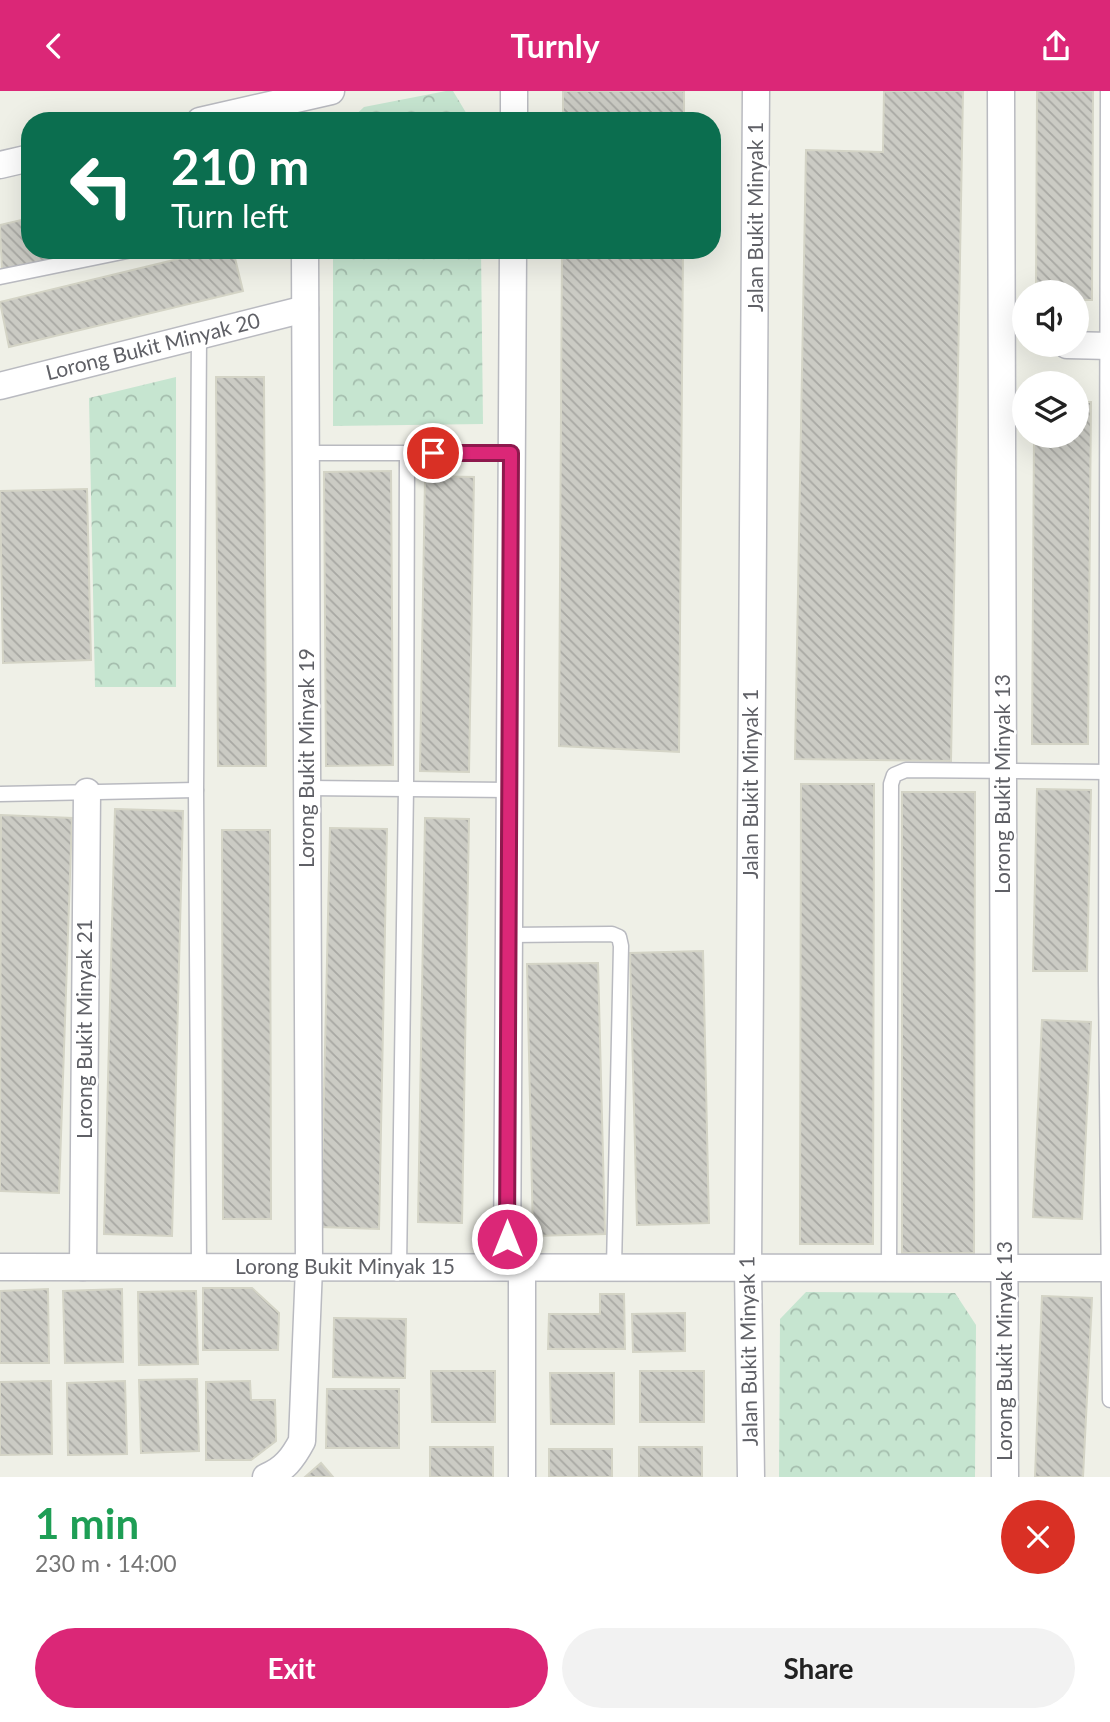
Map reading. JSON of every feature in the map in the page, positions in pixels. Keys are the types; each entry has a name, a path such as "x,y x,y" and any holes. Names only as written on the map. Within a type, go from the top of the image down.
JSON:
{"street":[{"path":"279,112 305,109 331,91"},
{"path":"514,91 514,112"},
{"name":"Jalan Bukit Minyak 1","path":"751,1477 748,1268 756,91"},
{"name":"Lorong Bukit Minyak 13","path":"1001,91 1012,322"},
{"path":"0,165 21,160"},
{"name":"Lorong Bukit Minyak 19","path":"266,1477 292,1459 302,1441 309,1267 305,259"},
{"path":"513,259 508,935 522,1477"},
{"name":"Lorong Bukit Minyak 20","path":"0,386 305,309"},
{"path":"1089,346 1109,346"},
{"name":"Lorong Bukit Minyak 13","path":"1005,1477 1003,771 1013,357"},
{"name":"Lorong Bukit Minyak 21","path":"83,1267 87,792"},
{"name":"Lorong Bukit Minyak 15","path":"0,1267 1109,1268"}],"lane":[{"path":"1108,91 1110,1400"},
{"path":"0,277 88,259"},
{"path":"199,336 199,1267"},
{"path":"306,453 511,453"},
{"path":"399,1267 406,788 407,453"},
{"path":"889,1268 891,784 894,775 906,770 1108,772"},
{"path":"307,788 509,790"},
{"path":"0,794 197,790"},
{"path":"508,935 612,934 619,937 621,946 614,1267"}],"green space":[{"path":"453,91 466,112 359,112 364,107"},
{"path":"333,259 481,259 483,424 333,426"},
{"path":"176,377 176,687 95,687 89,398"},
{"path":"806,1292 955,1293 976,1325 975,1477 779,1477 780,1319"}],"building":[{"path":"563,91 684,91 684,112 563,112"},
{"path":"884,91 963,91 951,761 795,759 806,150 883,152"},
{"path":"1037,91 1093,91 1092,300 1089,300 1089,280 1036,280"},
{"path":"21,220 21,259 55,259 2,272 0,225"},
{"path":"178,259 235,259 243,291 9,347 0,302"},
{"path":"562,259 683,259 679,752 559,746"},
{"path":"216,377 264,377 266,766 218,766"},
{"path":"1091,402 1088,744 1032,744 1034,448 1089,448"},
{"path":"391,471 393,765 326,766 324,472"},
{"path":"425,476 474,477 469,772 420,771"},
{"path":"87,489 91,660 3,663 0,491"},
{"path":"801,784 874,784 873,1244 800,1244"},
{"path":"1037,789 1091,790 1087,971 1033,971"},
{"path":"902,792 975,792 974,1253 902,1253"},
{"path":"115,809 183,811 172,1236 104,1234"},
{"path":"1,815 72,818 59,1193 0,1191"},
{"path":"425,818 469,819 462,1223 418,1222"},
{"path":"330,828 387,829 379,1229 321,1227"},
{"path":"222,830 270,830 271,1219 223,1219"},
{"path":"703,951 709,1223 637,1225 630,953"},
{"path":"598,963 605,1234 533,1236 527,964"},
{"path":"1042,1020 1091,1022 1082,1219 1033,1217"},
{"path":"203,1288 252,1288 279,1313 278,1350 203,1350"},
{"path":"48,1289 49,1363 0,1363 0,1291"},
{"path":"122,1289 123,1362 65,1363 63,1291"},
{"path":"196,1291 198,1364 139,1365 138,1292"},
{"path":"600,1294 624,1294 625,1349 548,1349 549,1314 600,1314"},
{"path":"1042,1296 1092,1298 1083,1477 1035,1477"},
{"path":"685,1313 685,1351 633,1352 632,1314"},
{"path":"334,1318 406,1319 405,1378 333,1377"},
{"path":"431,1371 495,1371 495,1422 432,1422"},
{"path":"640,1371 704,1371 704,1422 640,1422"},
{"path":"550,1373 614,1373 614,1424 551,1424"},
{"path":"197,1379 199,1451 141,1453 139,1380"},
{"path":"51,1381 52,1454 0,1455 0,1382"},
{"path":"125,1381 127,1454 68,1455 67,1383"},
{"path":"250,1381 251,1400 275,1400 276,1441 251,1460 206,1460 206,1382"},
{"path":"327,1389 399,1389 399,1448 326,1448"},
{"path":"430,1447 493,1447 493,1477 430,1477"},
{"path":"639,1447 702,1447 702,1477 639,1477"},
{"path":"549,1449 612,1449 612,1477 549,1477"},
{"path":"321,1463 333,1477 305,1477"}],"route":[{"path":"433,453 511,453 507,1239"}]}
